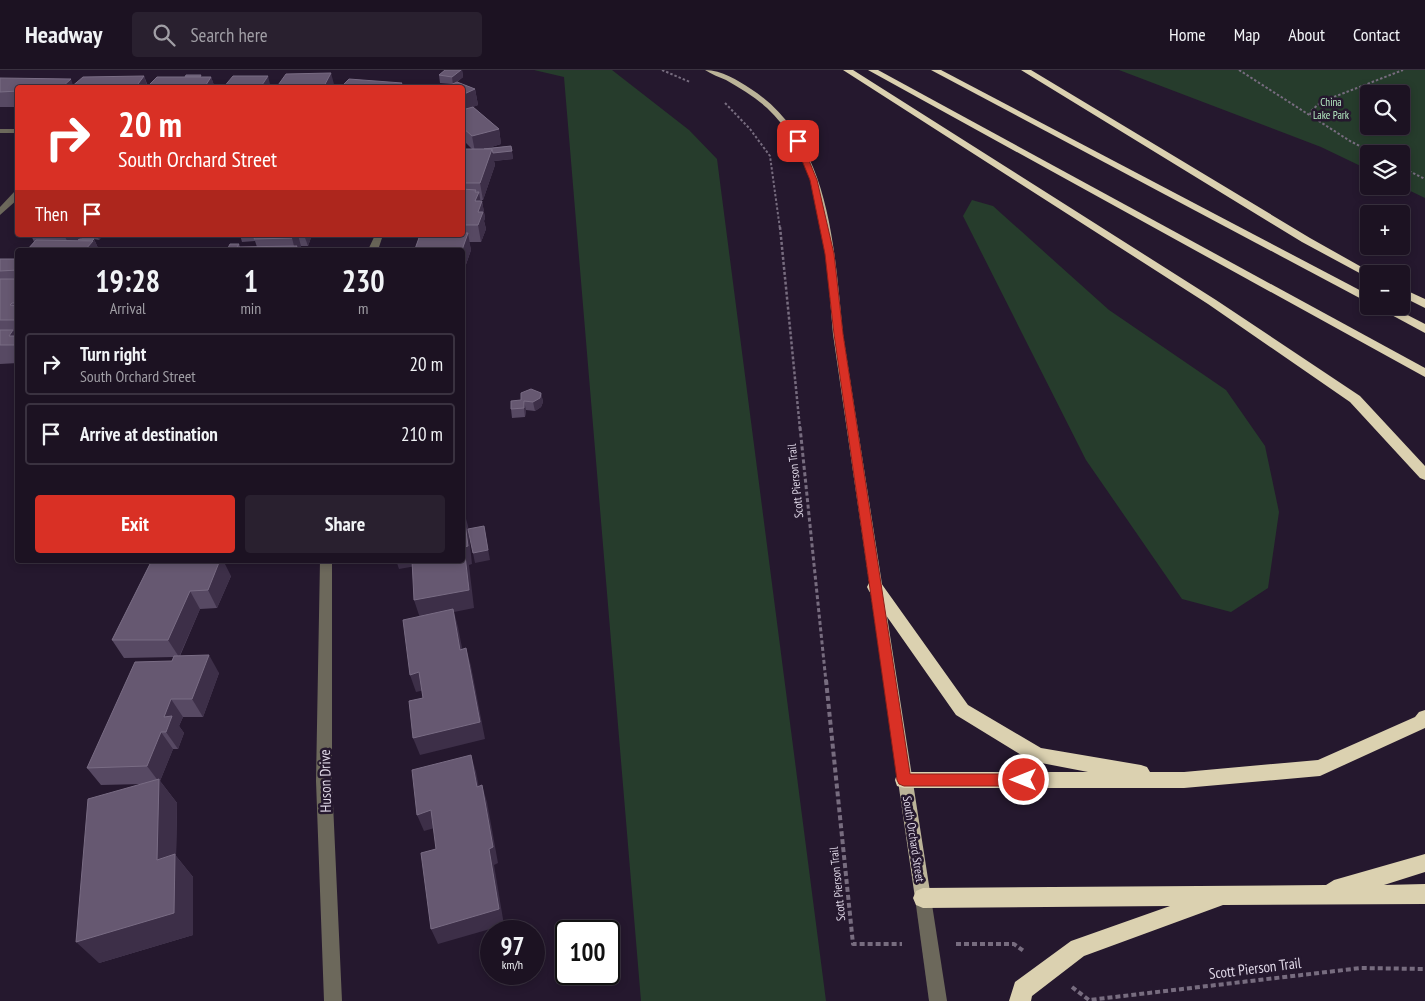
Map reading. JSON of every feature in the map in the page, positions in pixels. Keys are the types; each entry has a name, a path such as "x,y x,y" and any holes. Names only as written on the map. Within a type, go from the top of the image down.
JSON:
{"highway":[{"path":"847,70 1212,302 1354,399 1425,475"},
{"path":"872,70 1425,373"},
{"path":"935,70 1360,295"},
{"path":"1025,70 1306,240 1360,269"},
{"path":"1410,296 1425,304"},
{"path":"1398,315 1425,329"},
{"path":"875,587 962,710 1037,755 1184,780"},
{"path":"904,780 1184,780 1320,768 1420,722 1425,717"},
{"path":"1315,895 1425,863"},
{"path":"923,898 1425,894"},
{"path":"1020,1001 1023,990 1078,948 1227,896"}],"main road":[{"name":"South Orchard Street","path":"709,70 744,88 775,112 798,141 811,173 820,204 829,254 838,334 875,587 923,898"}],"street":[{"path":"0,131 15,131"},
{"path":"0,212 15,196"},
{"name":"Huson Drive","path":"326,563 324,781 333,1001"},
{"name":"South Orchard Street","path":"923,898 938,1001"}],"path":[{"path":"662,70 694,84"},
{"path":"1239,70 1360,146"},
{"path":"1310,116 1311,111 1321,102 1352,88 1403,70"},
{"name":"Scott Pierson Trail","path":"724,102 750,129 770,156 774,181 853,944"},
{"path":"1410,172 1425,179"},
{"name":"Scott Pierson Trail","path":"1088,1000 1361,968 1425,969"}],"green space":[{"path":"534,70 612,70 689,130 717,159 826,1001 641,1001 564,77"},
{"name":"China Lake Park","path":"1119,70 1425,70 1425,198 1410,191 1410,145 1360,145 1360,166 1321,147"},
{"path":"972,200 993,206 1109,310 1226,390 1265,446 1279,512 1268,588 1231,612 1182,599 1086,460 963,216"}],"building":[{"path":"445,70 461,70 452,77 439,75"},
{"path":"331,73 325,85 278,85 286,74"},
{"path":"186,75 201,75 200,77 185,77"},
{"path":"144,76 137,85 74,85 83,77"},
{"path":"233,76 268,76 262,85 226,85"},
{"path":"157,77 211,77 206,85 149,85"},
{"path":"0,78 71,79 64,85 15,85 15,91 0,92"},
{"path":"349,79 402,83 401,85 343,85"},
{"path":"457,82 465,85 450,85"},
{"path":"465,85 475,89 465,94"},
{"path":"473,107 499,129 472,136 465,130 465,109"},
{"path":"511,146 512,151 493,153 492,149 484,149"},
{"path":"465,149 492,149 480,183 465,183"},
{"path":"465,189 479,192 475,201 482,201 478,212 483,212 478,225 465,225"},
{"path":"465,233 468,233 463,248 415,248 419,237 465,237"},
{"path":"255,237 292,237 292,238 254,239"},
{"path":"94,239 92,241 78,240"},
{"path":"36,240 93,241 87,248 29,248"},
{"path":"230,244 239,244 237,247 297,246 296,248 228,248"},
{"path":"0,259 15,259 15,270 0,271"},
{"path":"0,279 15,279 15,303 10,305 15,306 15,320 0,320"},
{"path":"0,330 13,330 9,336 15,336 15,345 0,345"},
{"path":"531,389 541,393 540,398 533,402 524,401 524,408 511,409 511,401 521,400 521,393"},
{"path":"465,523 468,546 465,547"},
{"path":"484,526 488,550 473,553 468,529"},
{"path":"465,556 469,590 414,600 412,563 465,563"},
{"path":"150,563 219,563 208,590 190,591 168,640 112,640"},
{"path":"453,609 460,650 466,648 480,722 413,738 409,701 423,698 419,672 410,675 403,620"},
{"path":"209,655 192,699 171,699 164,717 172,716 166,732 161,732 147,766 87,768 135,662 172,661 174,656"},
{"path":"471,755 477,787 482,785 493,847 489,849 499,909 431,929 421,853 436,849 431,810 417,815 412,770"},
{"path":"159,779 157,860 175,854 174,913 76,942 88,799"}],"route":[{"path":"798,141 806,159 820,204 829,254 838,334 904,780 1024,780"}]}
